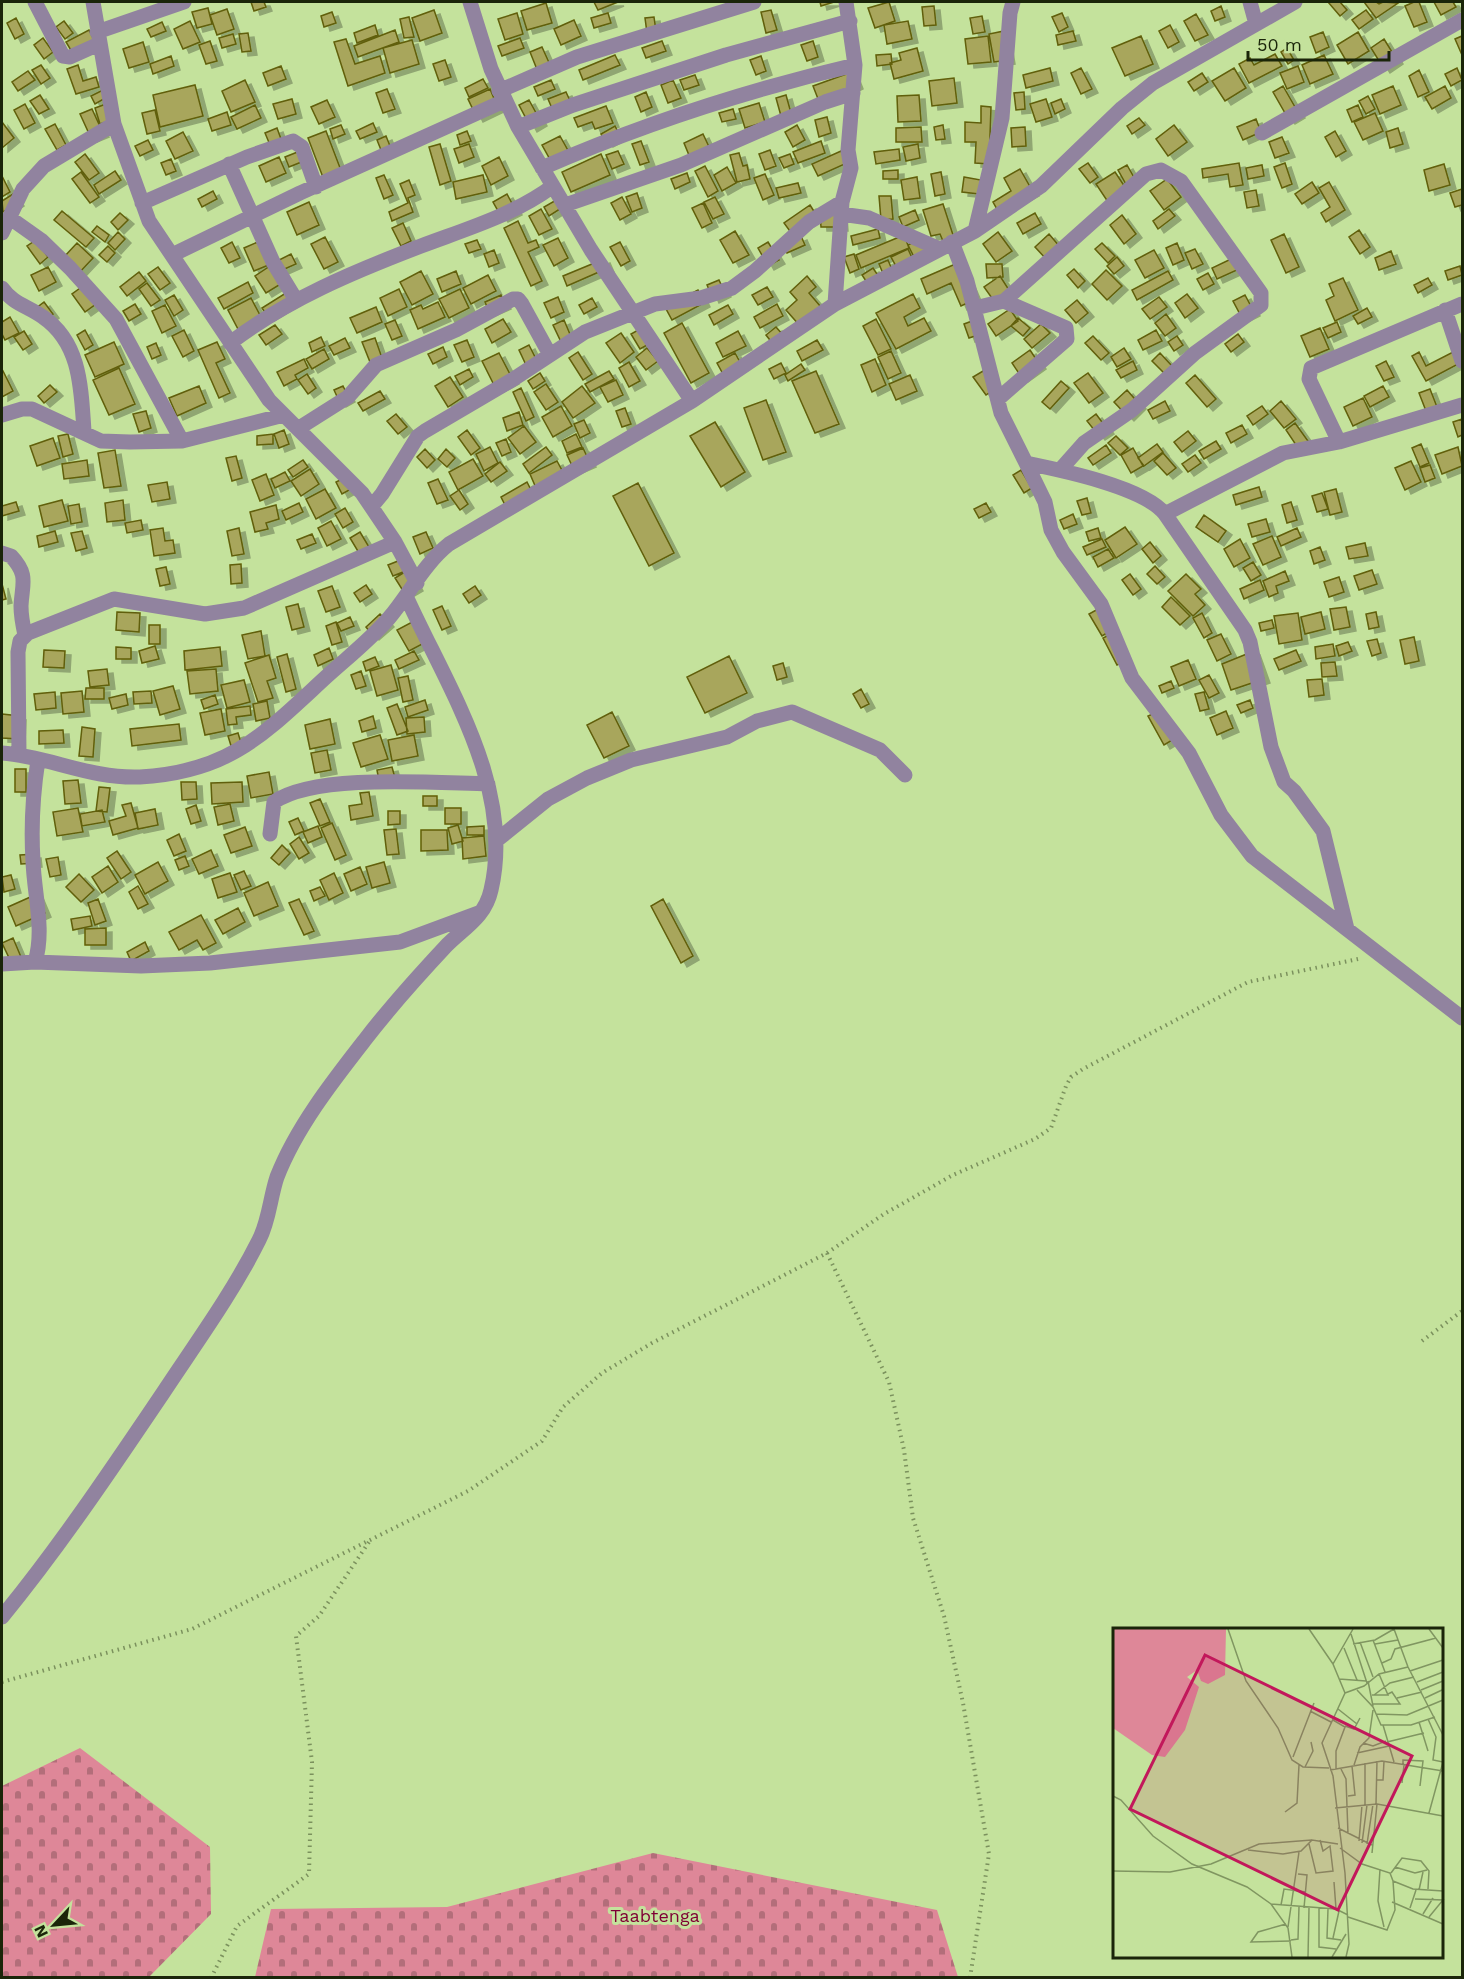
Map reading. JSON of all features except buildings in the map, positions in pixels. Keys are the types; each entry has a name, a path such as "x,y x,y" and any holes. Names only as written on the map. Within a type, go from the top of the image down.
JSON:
{"street":[{"path":"35,2 63,56 70,57 98,38 184,2"},
{"path":"93,2 114,124 149,220 269,400 299,428 372,506 417,583"},
{"path":"470,2 481,43 502,96 518,127 565,206 692,401"},
{"path":"172,255 316,187 577,57 754,2"},
{"path":"835,304 842,208 850,168 848,150 854,93 855,65 846,2"},
{"path":"975,231 1002,118 1010,13 1013,2"},
{"path":"1250,2 1256,24"},
{"path":"2,753 19,754 81,772 138,777 178,772 215,762 236,753 275,724 373,637 417,583 430,561 449,544 692,401 835,304 975,231 1041,186 1122,108 1153,83 1295,2"},
{"path":"1262,133 1376,71 1462,20"},
{"path":"518,127 573,105 726,55 850,21"},
{"path":"542,168 644,126 702,107 855,65"},
{"path":"565,206 649,177 825,102 854,93"},
{"path":"2,233 23,189 44,166 114,124"},
{"path":"142,204 229,164 289,141 296,141 302,147 316,187"},
{"path":"229,164 273,262 296,300"},
{"path":"975,308 1004,301 1146,174 1161,170 1181,181 1261,293 1261,305 1195,353 1132,410 1084,443 1060,470"},
{"path":"230,343 296,300 357,271 500,216 553,186"},
{"path":"372,506 418,436 512,380 549,353 585,332 655,304 701,298 732,288 755,271 809,222 842,208 946,246 975,308 1001,412 1045,502 1051,530 1063,552 1101,604 1132,678 1189,753 1221,815 1252,856 1462,1018"},
{"path":"10,218 41,240 116,319 182,441"},
{"path":"2,288 11,300 37,312 56,326 68,343 80,382 84,431"},
{"path":"299,428 348,396 376,365 456,330 513,299 518,299 522,304 549,353"},
{"path":"998,399 1067,339 1068,334 1066,328 1004,301"},
{"path":"1339,442 1309,379 1311,368 1462,304"},
{"path":"1444,310 1462,361"},
{"path":"1165,514 1283,453 1339,442 1462,405"},
{"path":"2,415 22,409 32,409 84,431 93,438 107,441 182,441 284,415"},
{"path":"1026,463 1060,470 1146,497 1165,514 1250,642 1271,747 1284,782 1294,791 1323,831 1347,929"},
{"path":"19,754 18,652 20,641 25,635 114,599 205,614 244,608 395,542"},
{"path":"2,553 11,556 23,576 25,589 21,606 25,635"},
{"path":"2,1617 43,1568 93,1499 225,1301 260,1238 277,1179 291,1146 337,1078 383,1016 450,942 467,929 484,910 491,890 497,840 494,806 478,754 406,596"},
{"path":"497,840 548,799 587,778 632,760 727,737 757,721 792,712 880,750 905,775"},
{"path":"35,962 39,928 33,845 38,759"},
{"path":"270,834 274,802 334,784 383,782 488,784"},
{"path":"2,964 35,962 141,966 210,963 400,942 484,910"}],"path":[{"path":"2,1682 192,1629 468,1491 542,1441 563,1407 602,1373 652,1343 826,1254 884,1214 953,1175 1035,1139 1051,1128 1066,1086 1071,1077 1083,1069 1248,982 1380,955"},
{"path":"826,1254 889,1382 904,1450 913,1518 944,1616 963,1703 989,1854 970,1977"},
{"path":"1422,1341 1462,1311"},
{"path":"211,1977 237,1926 309,1874 312,1762 296,1636 319,1616 369,1542"}],"green space":[{"path":"80,1748 210,1847 211,1914 149,1977 2,1977 2,1786"},
{"name":"Taabtenga","path":"653,1853 937,1910 958,1977 255,1977 271,1909 447,1907"}]}
